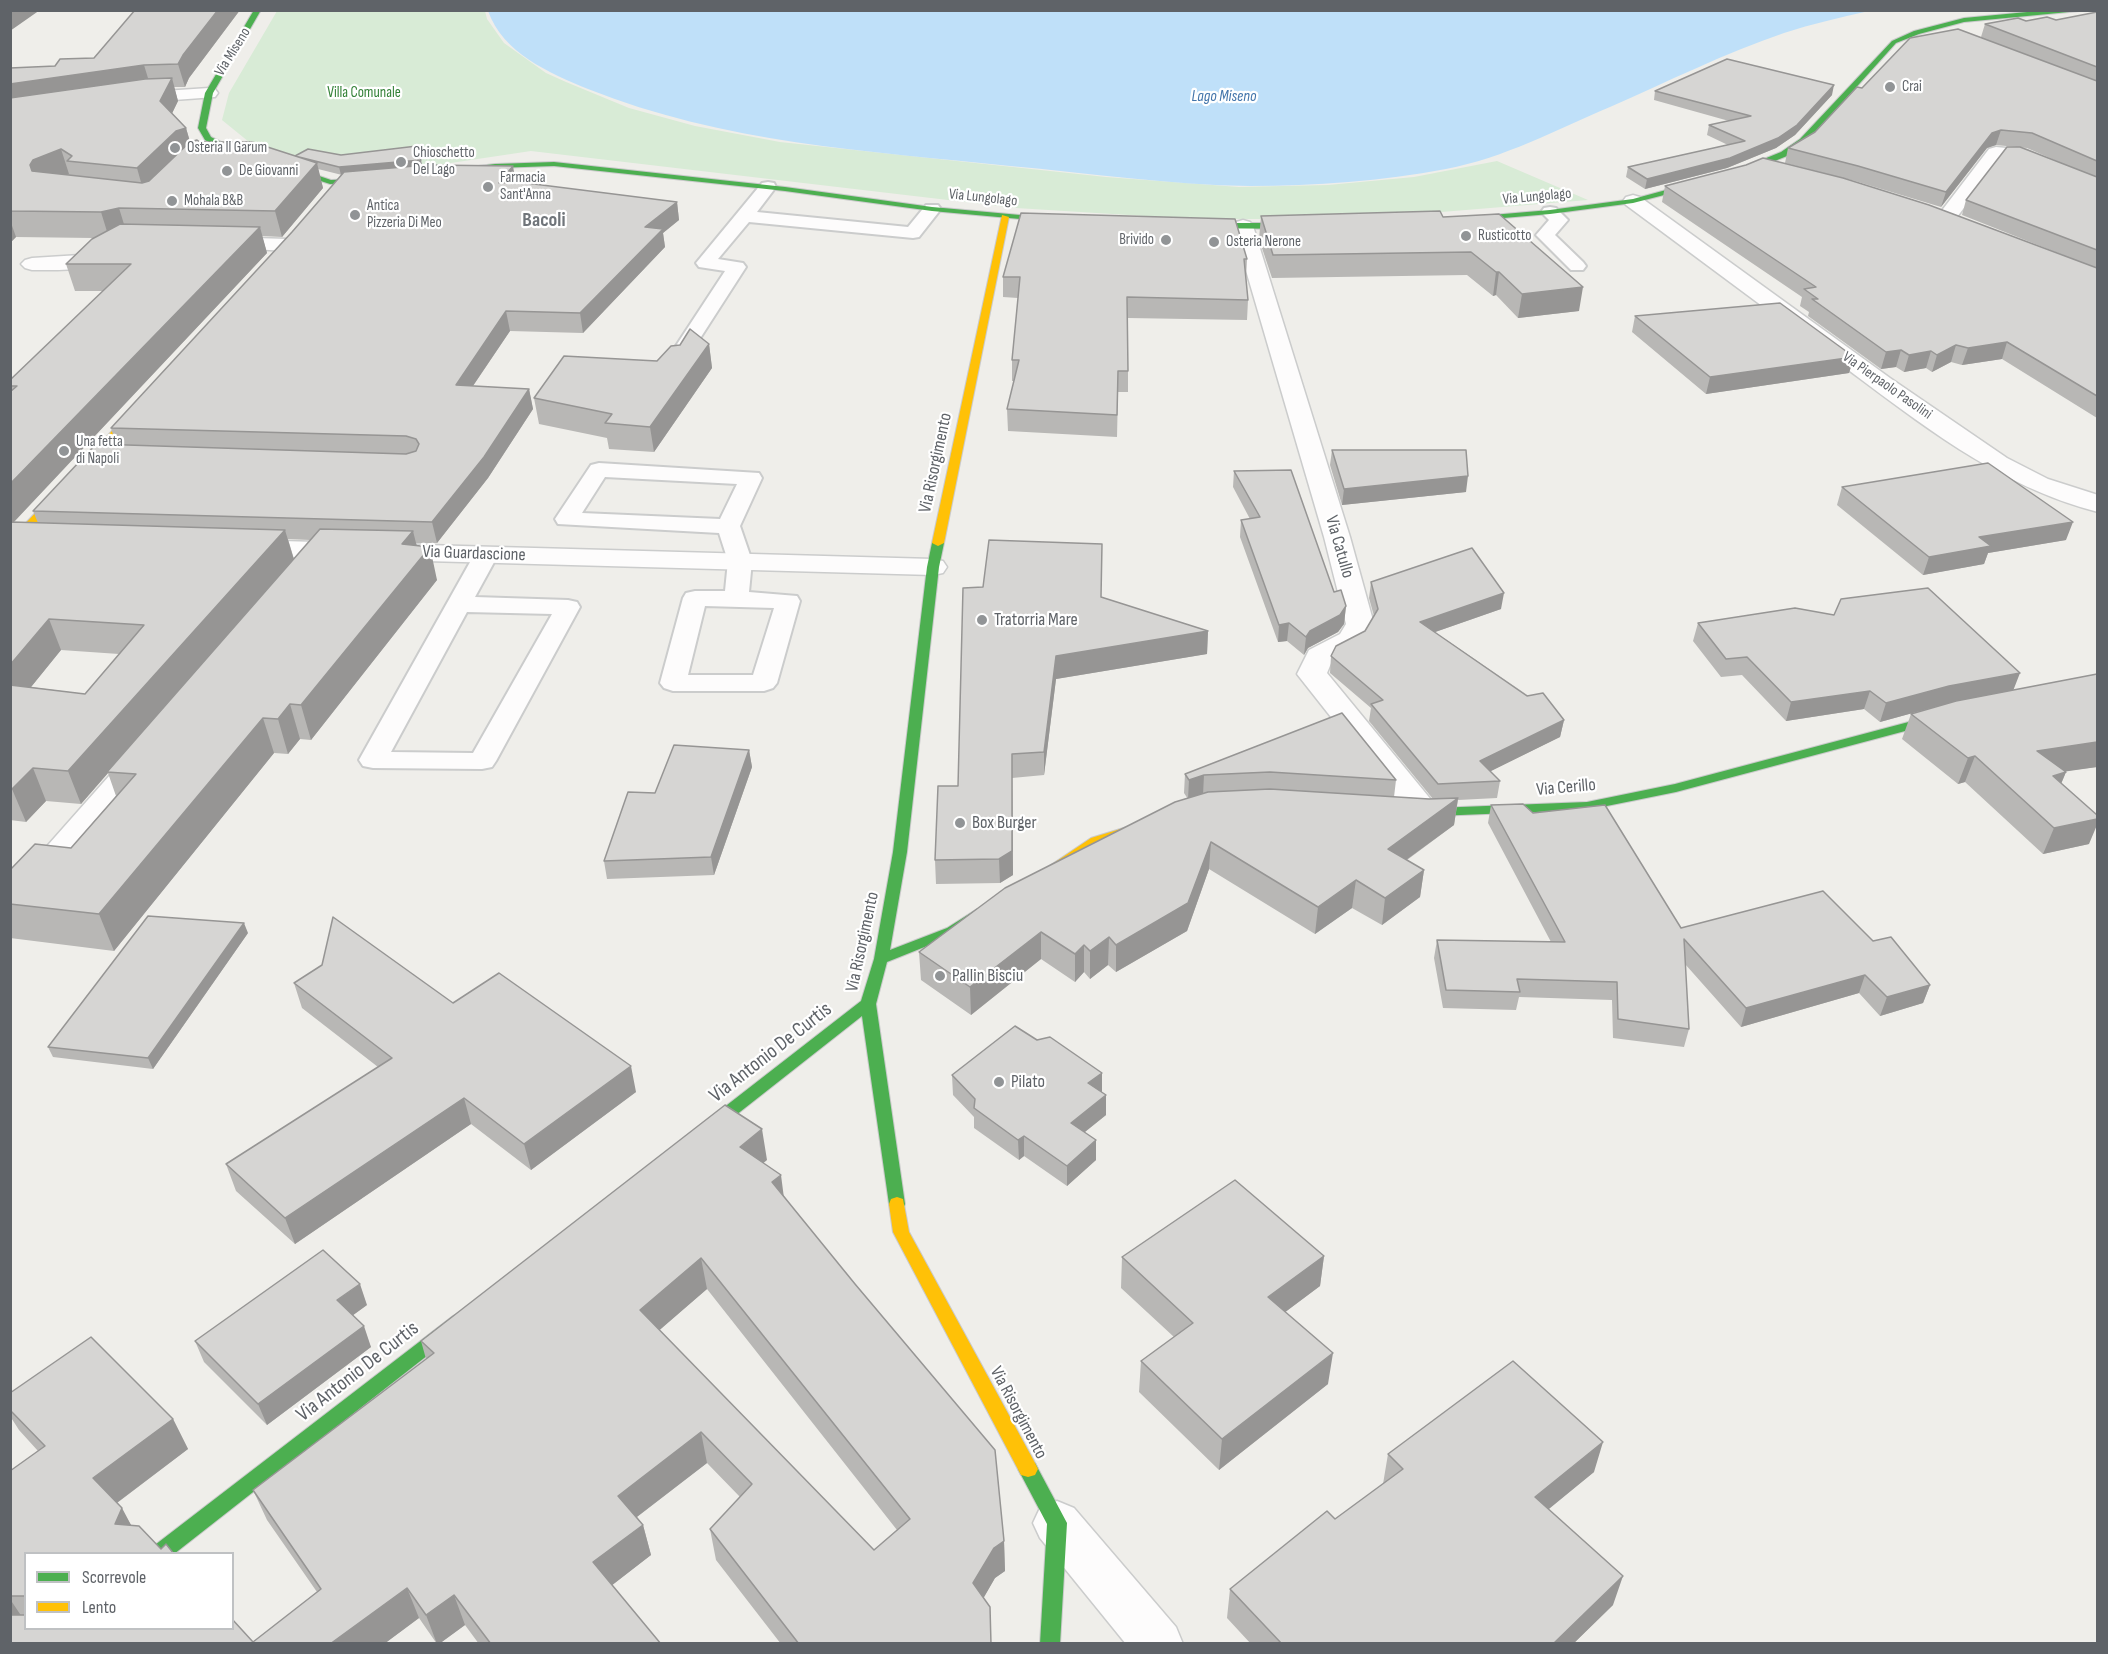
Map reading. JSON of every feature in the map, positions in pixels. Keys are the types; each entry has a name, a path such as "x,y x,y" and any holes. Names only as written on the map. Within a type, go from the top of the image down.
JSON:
{"main road":[{"name":"Via Miseno","path":"258,10 209,93 202,128 208,138 232,150 330,182 341,183"},
{"name":"Via Lungolago","path":"1440,221 1550,212 1633,201 1735,174 1784,154 1803,141 1894,42 1907,34 1933,26 2087,10"},
{"name":"Via Lungolago","path":"764,191 557,176 489,173 427,175 480,165 554,164 764,191 1005,217 1077,222"},
{"path":"329,197 341,183 394,179"},
{"name":"Via Risorgimento","path":"1005,217 933,567 900,852 880,958 868,1004 901,1232 1057,1523"},
{"path":"1178,225 1314,226"},
{"path":"272,262 292,240"},
{"path":"12,543 150,395"},
{"name":"Via Cerillo","path":"1392,812 1425,814 1587,806 1676,788 1966,711"},
{"path":"1038,877 1096,842 1160,821"},
{"path":"880,958 952,931 990,907"},
{"name":"Via Antonio De Curtis","path":"688,1143 868,1004"},
{"name":"Via Antonio De Curtis","path":"161,1552 470,1312"},
{"path":"1050,1644 1057,1523"}],"street":[{"path":"1933,26 1966,39"},
{"name":"Via Miseno","path":"116,100 151,95 209,93"},
{"path":"1947,218 1996,153 2019,154 2097,188"},
{"path":"1760,165 1793,172"},
{"name":"Via Pierpaolo Pasolini","path":"1633,201 1882,383 1998,463 2039,483 2097,504"},
{"path":"1925,211 1970,226"},
{"name":"Via Catullo","path":"1243,226 1337,537 1360,624 1351,640 1319,656 1312,674 1425,814"},
{"path":"196,243 292,240"},
{"path":"32,264 86,260 99,256 115,244 127,242"},
{"path":"12,543 51,543"},
{"name":"Via Guardascione","path":"216,547 933,567"},
{"path":"298,577 321,550"},
{"path":"60,853 160,737"},
{"path":"1057,1523 1158,1644"}],"lane":[{"path":"211,155 232,150"},
{"path":"674,364 737,267 705,263 764,191"},
{"path":"745,216 913,234 932,209"},
{"path":"1550,212 1559,220 1545,235 1577,266"},
{"path":"94,457 117,457"},
{"path":"728,526 566,519 599,470 751,478 728,526 740,561 736,598"},
{"path":"459,604 568,607 482,761 372,760 486,555"},
{"path":"695,598 736,598 788,601 764,683 673,683 695,598"}],"green space":[{"name":"Villa Comunale","path":"277,11 485,11 487,19 504,43 546,73 566,82 629,108 695,126 780,142 1106,177 1239,187 1328,185 1414,177 1497,161 1588,200 1356,219 1193,219 1016,208 531,151 357,177 249,142 222,120 229,93"}],"water":[{"name":"Lago Miseno","path":"488,10 1869,11 1784,33 1740,49 1530,142 1467,164 1373,180 1250,186 1160,181 849,149 743,133 691,122 588,89 543,68 529,60 504,39"}],"building":[{"path":"135,10 218,10 178,64 144,65 10,84 10,68 55,66 60,59 94,58"},
{"path":"2097,12 2097,67 1985,24 2018,18 2026,21 2047,17 2056,20"},
{"path":"1958,29 2097,81 2097,161 2032,133 2001,130 1992,133 1946,192 1788,148 1815,132 1857,87 1862,88 1910,38"},
{"path":"1727,59 1834,85 1797,125 1778,138 1730,158 1647,179 1628,167 1745,141 1709,125 1751,116 1655,91"},
{"path":"172,78 160,101 186,128 176,131 137,168 67,161 72,156 61,149 33,160 30,165 32,171 142,183 149,181 190,142 197,140 200,142 252,142 317,163 275,211 119,208 101,212 10,211 10,98 145,79"},
{"path":"417,146 421,160 339,167 295,156 308,149 341,155"},
{"path":"2007,147 2020,147 2097,177 2097,250 1966,200"},
{"path":"1763,158 1843,178 1929,205 2097,268 2097,396 2007,342 1968,348 1956,345 1937,355 1931,351 1909,355 1901,350 1886,352 1812,299 1818,299 1804,289 1816,287 1665,186 1746,165"},
{"path":"427,165 513,166 499,183 518,182 677,202 645,227 663,229 580,313 506,311 456,385 529,389 484,457 432,522 33,511 96,444 406,454 416,451 419,444 416,439 406,436 111,428 292,232 344,172"},
{"path":"1440,211 1443,217 1499,214 1583,287 1522,294 1499,272 1471,252 1273,255 1261,216"},
{"path":"1021,213 1235,219 1247,259 1244,259 1248,300 1127,297 1128,371 1118,371 1117,415 1007,409 1019,360 1012,360 1020,277 1003,277"},
{"path":"120,224 260,227 10,484 10,392 17,386 10,386 10,380 131,264 66,264 92,239"},
{"path":"1780,303 1854,357 1710,377 1635,316"},
{"path":"690,329 709,344 650,427 605,423 612,414 534,398 564,356 657,361 671,346 680,345"},
{"path":"1332,450 1466,450 1468,476 1344,489"},
{"path":"1988,463 2073,522 1979,537 1991,546 1929,557 1842,487"},
{"path":"1291,470 1334,592 1341,590 1346,606 1340,615 1310,631 1306,637 1289,623 1279,625 1241,520 1260,517 1234,471"},
{"path":"10,523 285,530 68,771 33,768 10,789 10,685 85,694 144,625 49,619 10,665"},
{"path":"320,529 413,531 402,544 430,547 301,705 290,704 278,719 263,718 99,914 10,904 10,870 35,844 71,848 136,774 107,772"},
{"path":"989,540 1102,544 1101,597 1208,631 1056,656 1044,752 1012,754 1012,851 999,859 935,860 938,786 958,786 963,588 983,587"},
{"path":"1472,548 1504,593 1420,622 1527,696 1543,693 1564,720 1480,761 1500,781 1438,784 1371,704 1383,700 1331,656 1336,646 1365,631 1378,609 1371,582"},
{"path":"1928,588 2020,673 1949,686 1886,703 1870,691 1791,702 1747,657 1726,659 1698,623 1795,608 1834,615 1841,599"},
{"path":"2097,674 2097,742 2037,751 2066,772 2053,776 2097,815 2097,819 2054,828 1975,756 1968,758 1911,714 1956,701"},
{"path":"1342,713 1396,780 1270,772 1204,775 1189,780 1185,774"},
{"path":"674,745 749,750 711,857 604,861 628,792 655,793"},
{"path":"1270,789 1429,799 1458,798 1388,849 1424,870 1385,898 1356,880 1318,907 1211,842 1188,903 1116,945 1109,937 1090,951 1084,945 1075,954 1041,932 970,987 919,952 1005,888 1175,802 1208,792"},
{"path":"1523,804 1533,813 1605,805 1681,928 1823,891 1873,941 1891,937 1930,985 1887,997 1865,975 1746,1008 1684,939 1689,1029 1618,1019 1617,982 1517,979 1520,992 1446,990 1437,940 1565,942 1491,805"},
{"path":"148,916 244,923 148,1058 48,1047"},
{"path":"333,917 453,1003 499,973 631,1066 524,1144 464,1098 285,1218 226,1164 392,1058 294,983 322,965"},
{"path":"1015,1026 1037,1040 1050,1037 1102,1073 1088,1083 1106,1095 1071,1123 1096,1140 1067,1166 1024,1136 1018,1140 974,1108 975,1099 952,1075"},
{"path":"725,1105 762,1129 740,1147 781,1175 772,1182 995,1450 1004,1541 994,1548 973,1583 990,1607 991,1644 799,1644 710,1529 752,1484 701,1432 618,1496 643,1525 593,1562 661,1644 491,1644 454,1595 426,1615 407,1588 330,1644 10,1644 10,1615 24,1615 24,1630 234,1630 234,1621 253,1642 321,1589 253,1490 434,1353 421,1341","holes":["701,1258 910,1519 874,1550 640,1310"]},
{"path":"1235,1180 1324,1256 1268,1297 1333,1353 1222,1439 1141,1361 1193,1323 1122,1257"},
{"path":"323,1250 360,1284 337,1300 364,1326 258,1404 195,1341"},
{"path":"91,1337 173,1419 93,1478 122,1508 115,1524 139,1526 161,1549 166,1544 172,1552 24,1552 24,1596 10,1596 10,1471 45,1446 10,1410 10,1393"},
{"path":"1513,1361 1603,1442 1535,1497 1623,1576 1553,1644 1282,1644 1230,1589 1327,1511 1335,1519 1403,1469 1388,1454"}],"traffic: fast":[{"path":"258,10 209,93 202,128 208,138 222,146 330,182 381,180"},
{"path":"1457,220 1550,212 1633,201 1735,174 1784,154 1803,141 1894,42 1940,25 1964,20 2087,10"},
{"path":"436,173 495,166 554,164 785,189 932,209 1064,221"},
{"path":"1193,226 1304,226"},
{"path":"897,1204 868,1004 881,959 900,852 933,567 938,543"},
{"path":"1410,813 1587,806 1676,788 1950,715"},
{"path":"881,959 952,931 982,912"},
{"path":"697,1137 868,1004"},
{"path":"161,1552 459,1321"},
{"path":"1028,1469 1057,1523 1050,1644"}],"traffic: slow":[{"path":"938,543 1005,217"},
{"path":"10,547 143,403"},
{"path":"1052,869 1096,841 1143,826"},
{"path":"897,1204 901,1232 1028,1469"}],"place":[{"name":"Crai","path":"1890,87"},
{"name":"Osteria Il Garum","path":"175,148"},
{"name":"Chioschetto Del Lago","path":"401,162"},
{"name":"De Giovanni","path":"227,171"},
{"name":"Farmacia Sant'Anna","path":"488,187"},
{"name":"Mohala B&B","path":"172,201"},
{"name":"Antica Pizzeria Di Meo","path":"355,215"},
{"name":"Rusticotto","path":"1466,236"},
{"name":"Brivido","path":"1166,240"},
{"name":"Osteria Nerone","path":"1214,242"},
{"name":"Una fetta di Napoli","path":"64,451"},
{"name":"Tratorria Mare","path":"982,620"},
{"name":"Box Burger","path":"960,823"},
{"name":"Pallin Bisciu","path":"940,976"},
{"name":"Pilato","path":"999,1082"}],"district":[{"name":"Bacoli","path":"544,221"}]}
